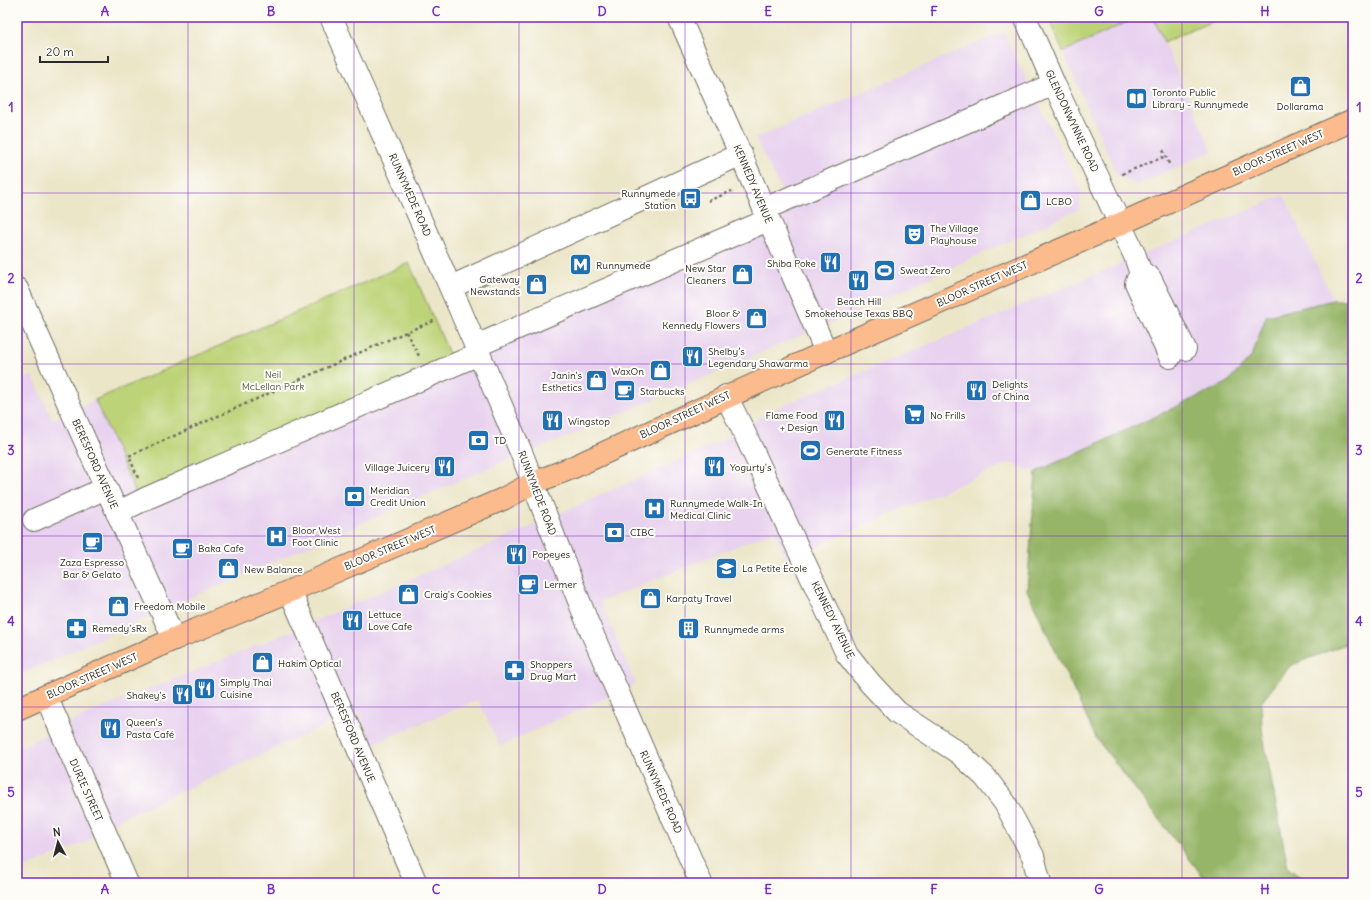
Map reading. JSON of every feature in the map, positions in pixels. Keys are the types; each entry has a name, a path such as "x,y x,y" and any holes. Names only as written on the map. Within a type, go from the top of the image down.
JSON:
{"main road":[{"name":"BLOOR STREET WEST","path":"17,709 174,639 290,592 504,499 533,483 569,469 726,396 1120,224 1353,120"}],"street":[{"name":"RUNNYMEDE ROAD","path":"331,17 451,287 522,452 588,624 701,883"},
{"name":"KENNEDY AVENUE","path":"679,17 741,154 826,352"},
{"name":"GLENDONWYNNE ROAD","path":"1025,17 1054,84 1140,270 1136,283 1177,353"},
{"path":"117,513 147,498 477,350 766,214 1054,84"},
{"path":"451,287 741,154"},
{"name":"BERESFORD AVENUE","path":"17,289 174,639"},
{"name":"KENNEDY AVENUE","path":"726,396 847,654 870,683 897,712 959,752 985,777 1005,803 1034,856 1040,883"},
{"path":"34,520 106,488"},
{"name":"BERESFORD AVENUE","path":"290,592 416,883"},
{"name":"DURIE STREET","path":"46,696 127,883"}],"path":[{"path":"1163,150 1170,166"},
{"path":"1116,176 1166,156"},
{"path":"129,456 398,335 436,320"}],"shaded area":[{"path":"1138,17 1153,17 1212,151 1137,185 1117,175 1063,52"},
{"path":"1003,32 1081,190 1079,209 857,311 565,438 491,467 190,598 17,676 17,382 33,375 52,420 95,400 138,497 792,211 755,138"},
{"path":"1284,195 1333,300 1266,316 1252,356 1227,383 1036,472 1009,463 827,542 787,561 774,531 600,602 636,684 500,746 478,700 372,744 357,711 120,819 87,842 17,871 17,749 85,715 278,637 512,535 719,442 777,408"}],"green space":[{"path":"1048,17 1138,17 1063,52"},
{"path":"1153,17 1222,17 1164,42"},
{"name":"Neil McLellan Park","path":"409,263 452,360 138,498 95,400"},
{"path":"1333,300 1353,300 1353,641 1290,666 1261,703 1262,730 1288,868 1308,883 1208,883 1096,738 1027,590 1036,472 1227,383 1252,356 1266,316"}],"place":[{"name":"Dollarama","path":"1300,86"},
{"name":"Toronto Public Library - Runnymede","path":"1136,98"},
{"name":"Runnymede Station","path":"691,199"},
{"name":"LCBO","path":"1030,201"},
{"name":"The Village Playhouse","path":"914,234"},
{"name":"Shiba Poke","path":"831,263"},
{"name":"Runnymede","path":"581,265"},
{"name":"Sweat Zero","path":"884,270"},
{"name":"New Star Cleaners","path":"742,274"},
{"name":"Beach Hill Smokehouse Texas BBQ","path":"859,281"},
{"name":"Gateway Newstands","path":"536,285"},
{"name":"Bloor & Kennedy Flowers","path":"756,319"},
{"name":"Shelby’s Legendary Shawarma","path":"692,357"},
{"name":"WaxOn","path":"660,371"},
{"name":"Janin's Esthetics","path":"597,381"},
{"name":"Delights of China","path":"977,390"},
{"name":"Starbucks","path":"624,391"},
{"name":"No Frills","path":"914,415"},
{"name":"Wingstop","path":"553,421"},
{"name":"Flame Food + Design","path":"834,421"},
{"name":"TD","path":"479,440"},
{"name":"Generate Fitness","path":"811,451"},
{"name":"Village Juicery","path":"445,467"},
{"name":"Yogurty's","path":"715,467"},
{"name":"Meridian Credit Union","path":"354,496"},
{"name":"Runnymede Walk-In Medical Clinic","path":"655,509"},
{"name":"CIBC","path":"614,532"},
{"name":"Bloor West Foot Clinic","path":"276,536"},
{"name":"Zaza Espresso Bar & Gelato","path":"92,542"},
{"name":"Baka Cafe","path":"183,548"},
{"name":"Popeyes","path":"516,554"},
{"name":"La Petite École","path":"726,568"},
{"name":"New Balance","path":"228,569"},
{"name":"Lermer","path":"529,584"},
{"name":"Craig's Cookies","path":"409,594"},
{"name":"Karpaty Travel","path":"650,598"},
{"name":"Freedom Mobile","path":"118,606"},
{"name":"Lettuce Love Cafe","path":"353,620"},
{"name":"Remedy'sRx","path":"77,628"},
{"name":"Runnymede arms","path":"689,629"},
{"name":"Hakim Optical","path":"263,663"},
{"name":"Shoppers Drug Mart","path":"514,670"},
{"name":"Simply Thai Cuisine","path":"205,688"},
{"name":"Shakey's","path":"182,695"},
{"name":"Queen's Pasta Café","path":"111,728"}]}
